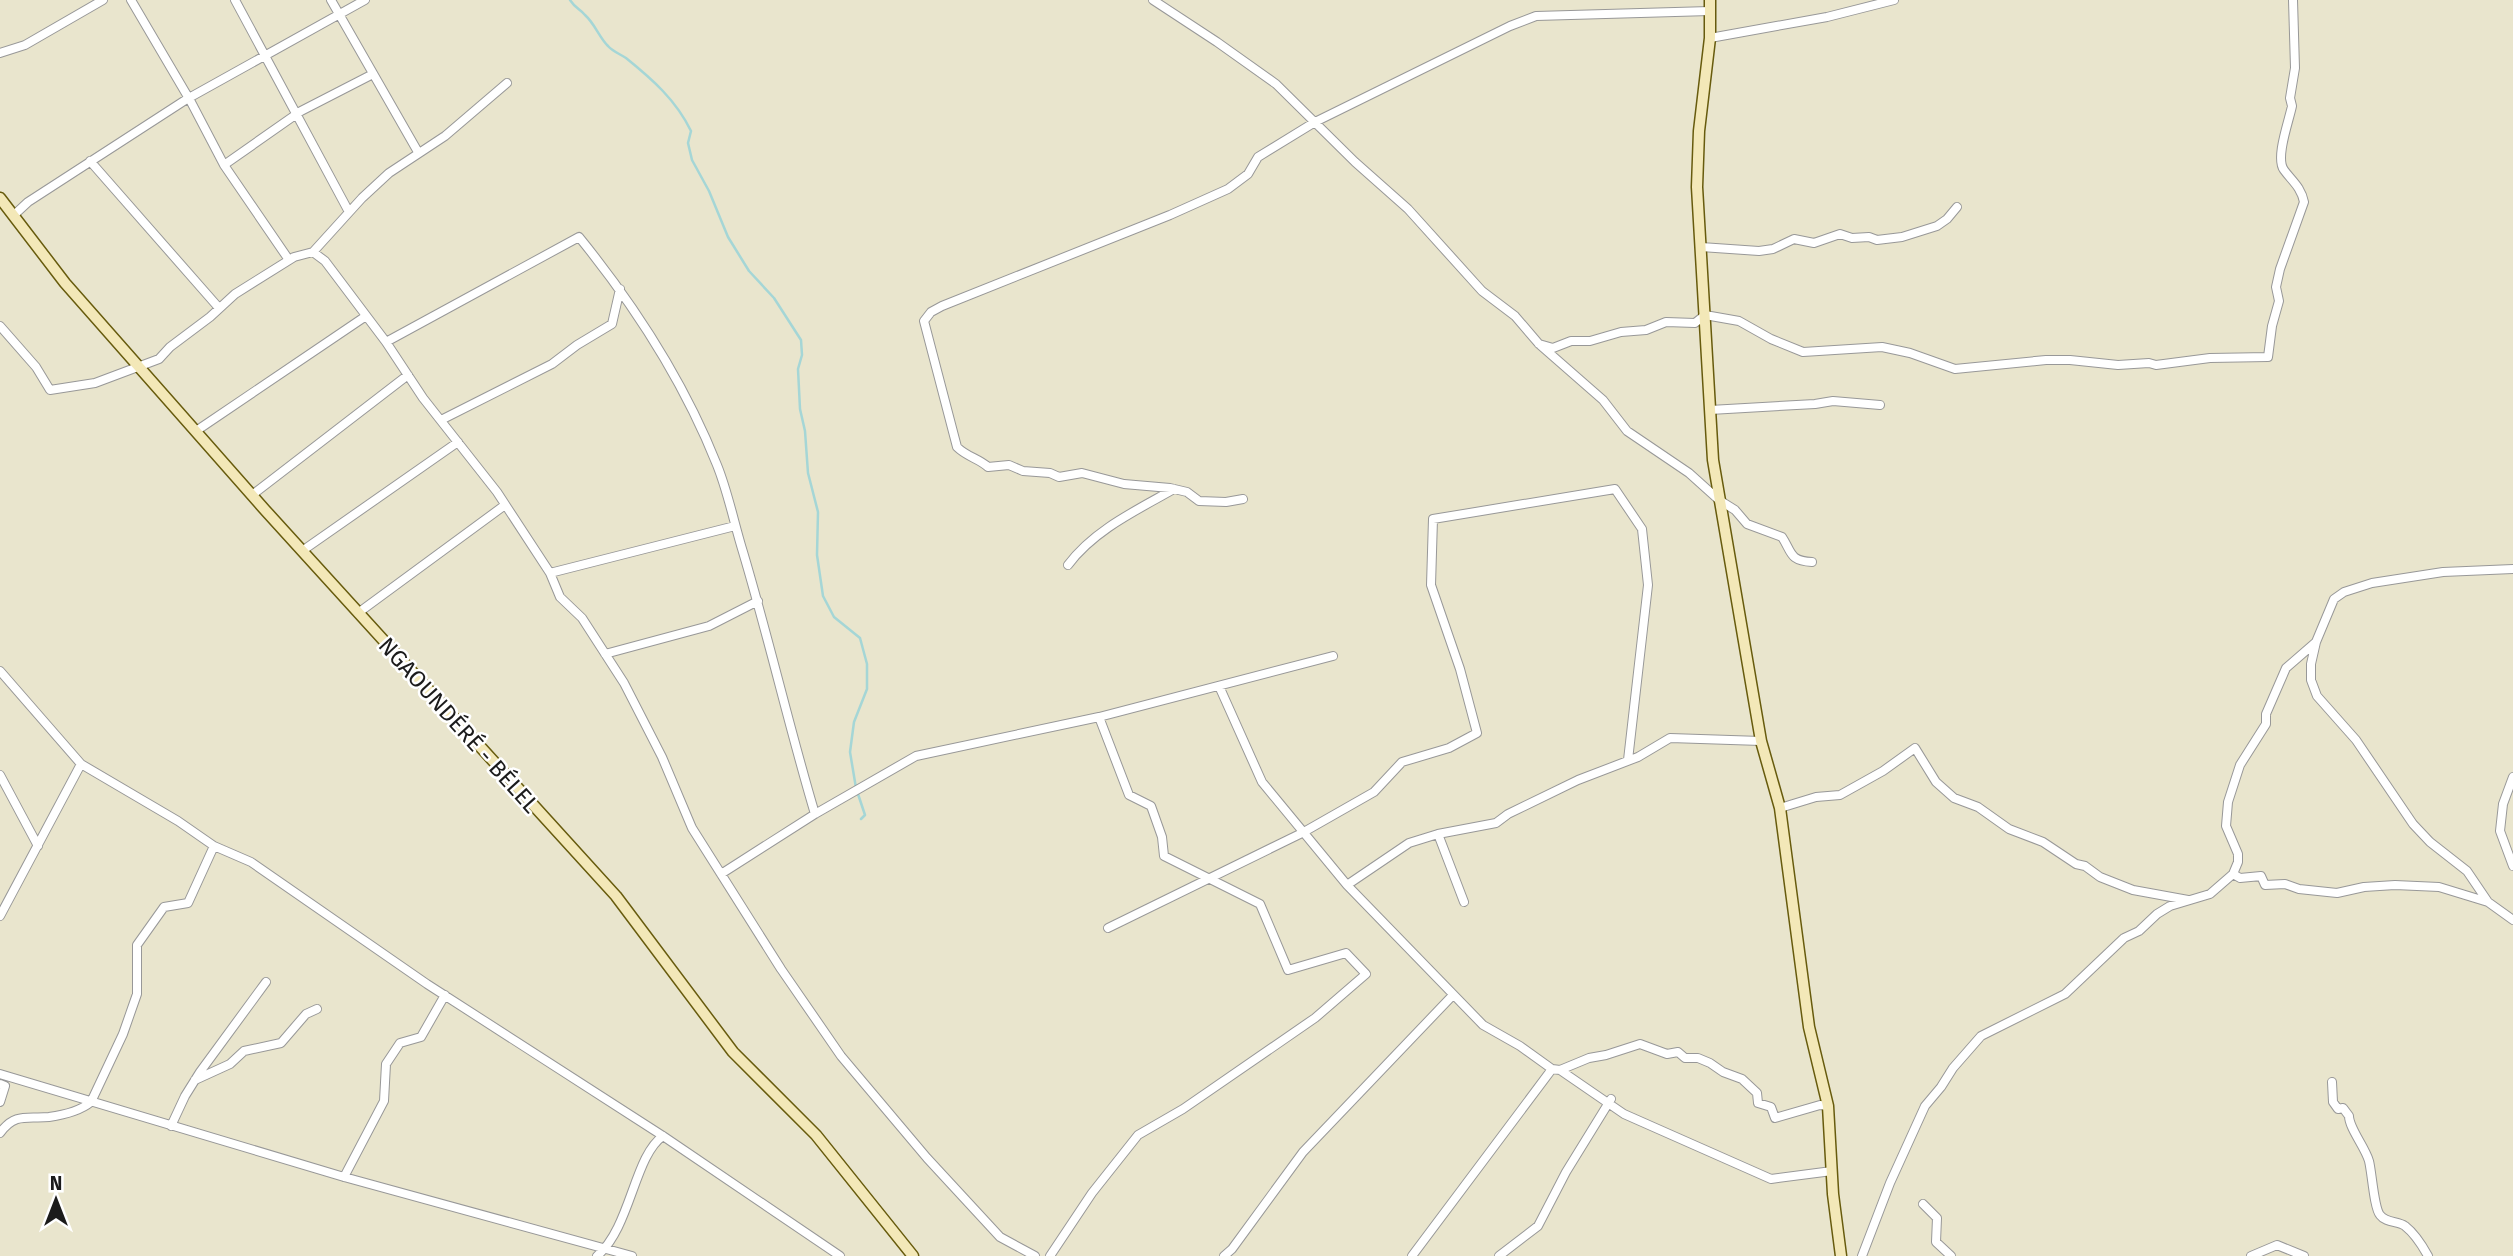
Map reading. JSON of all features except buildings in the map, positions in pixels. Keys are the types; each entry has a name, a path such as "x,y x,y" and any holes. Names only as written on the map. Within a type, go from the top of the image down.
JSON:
{"main road":[{"path":"1710,6 1710,38 1697,187 1710,410 1719,500 1761,741 1780,808 1807,1014 1828,1105 1840,1256"},
{"name":"NGAOUNDÉRÉ - BÉLEL","path":"0,198 65,283 252,495 616,896 733,1052 816,1135 913,1256"}],"street":[{"path":"0,53 26,45 103,0"},
{"path":"131,0 224,165 289,261"},
{"path":"235,0 349,212"},
{"path":"331,0 418,152"},
{"path":"13,215 28,202 188,98 365,0"},
{"path":"1153,0 1276,84 1408,209 1482,291 1516,316 1539,344 1603,400 1627,431 1689,473 1719,500 1735,510 1747,524 1782,537 1790,553 1798,560 1812,562"},
{"path":"1710,38 1827,17 1894,0"},
{"path":"1539,344 1553,348 1571,341 1590,341 1622,332 1646,330 1666,322 1695,323 1705,315 1738,321 1802,352 1882,347 1910,353 1955,369 2046,360 2155,365 2234,356 2268,357 2279,301 2276,287 2280,269 2304,202 2302,192 2284,170 2279,156 2291,112 2290,98 2294,85 2293,0"},
{"path":"1242,499 1226,502 1199,501 1187,492 1174,489 1124,484 1082,473 1059,477 1050,473 1023,471 1009,465 988,467 982,461 966,457 957,447 924,321 931,312 942,306 1170,215 1228,189 1248,174 1258,157 1315,122 1510,26 1536,16 1710,6"},
{"path":"224,165 297,114 373,74"},
{"path":"0,326 36,367 50,390 96,383 159,359 170,346 253,282 289,261 313,252 389,173 444,136 507,83"},
{"path":"90,162 219,309"},
{"path":"1701,247 1759,251 1794,239 1814,243 1840,234 1877,240 1902,237 1937,226 1957,207"},
{"path":"386,342 579,237 620,289 682,390 718,466 758,601 785,713 815,814"},
{"path":"313,252 325,261 505,505 550,573 559,597 582,618 606,654 662,757 692,828 781,969 841,1056 927,1158 1000,1237 1035,1256"},
{"path":"441,420 552,364 612,324 620,289"},
{"path":"196,431 366,316"},
{"path":"252,495 408,375"},
{"path":"1710,410 1833,401 1880,405"},
{"path":"302,551 458,442"},
{"path":"1069,565 1076,555 1119,520 1174,489"},
{"path":"1108,928 1301,832 1374,792 1402,762 1449,748 1477,733 1460,669 1431,585 1433,519 1615,489 1642,529 1648,585 1628,760"},
{"path":"358,613 505,505"},
{"path":"550,573 735,526"},
{"path":"2488,902 2466,871 2430,842 2413,824 2357,740 2317,696 2311,680 2311,664 2316,642 2334,599 2344,592 2372,583 2443,572 2513,569"},
{"path":"606,654 709,626 758,601"},
{"path":"1862,1256 1895,1171 1925,1106 1981,1036 2065,994 2124,938 2139,931 2157,914 2170,906 2210,894 2233,874 2238,854 2226,826 2228,802 2240,765 2266,724 2266,714 2286,668 2316,642"},
{"path":"721,874 815,814 916,756 1099,717 1333,656"},
{"path":"1,673 81,764 178,821 214,846 251,862 445,996 663,1136 840,1256"},
{"path":"1219,686 1262,782 1347,885 1483,1025 1609,1101 1624,1114 1771,1179 1832,1171"},
{"path":"1050,1256 1092,1193 1138,1135 1183,1108 1315,1018 1366,974 1346,953 1288,970 1260,904 1164,856 1162,836 1151,806 1129,795 1099,717"},
{"path":"1347,885 1409,843 1438,834 1496,823 1508,814 1578,780 1658,748 1670,738 1761,741"},
{"path":"1780,808 1816,797 1840,795 1883,771 1915,748 1936,782 1954,798 1978,807 2009,829 2043,842 2108,881 2133,890 2189,900"},
{"path":"1,913 81,764"},
{"path":"0,775 38,846"},
{"path":"2513,777 2503,804 2500,831 2513,866"},
{"path":"1438,834 1464,902"},
{"path":"0,1133 7,1123 26,1116 59,1115 91,1102 123,1034 137,994 137,945 164,907 188,903 214,846"},
{"path":"2233,874 2240,878 2261,876 2265,885 2284,884 2299,889 2337,893 2364,887 2439,887 2488,902 2513,920"},
{"path":"172,1126 195,1080 266,982"},
{"path":"344,1177 384,1101 386,1064 400,1043 421,1037 445,996"},
{"path":"1224,1256 1232,1249 1303,1152 1453,996"},
{"path":"195,1080 230,1064 244,1051 281,1043 306,1014 317,1009"},
{"path":"1412,1256 1556,1069 1640,1044 1667,1054 1678,1052 1685,1058 1698,1058 1741,1079 1757,1093 1758,1103 1771,1107 1775,1118 1828,1105"},
{"path":"0,1074 344,1177 632,1256"},
{"path":"2332,1082 2333,1102 2349,1116 2369,1161 2377,1211 2383,1219 2404,1225 2415,1235 2428,1256"},
{"path":"0,1084 5,1086 0,1102"},
{"path":"1499,1256 1538,1226 1566,1172 1609,1101"},
{"path":"597,1256 606,1249 617,1232 646,1160 657,1140 663,1136"},
{"path":"1923,1204 1937,1218 1937,1242 1946,1255"},
{"path":"2251,1256 2277,1245 2304,1256"}],"shaded area":[{"path":"0,0 2513,0 2513,1256 0,1256"}],"waterway":[{"path":"570,0 610,48 645,74 678,109 691,131 688,143 692,160 709,191 728,237 749,271 774,298 801,340 802,355 798,369 800,409 805,431 808,473 818,512 817,555 823,596 834,617 860,638 867,664 867,689 854,722 850,752 856,788 865,815 861,819"}]}
